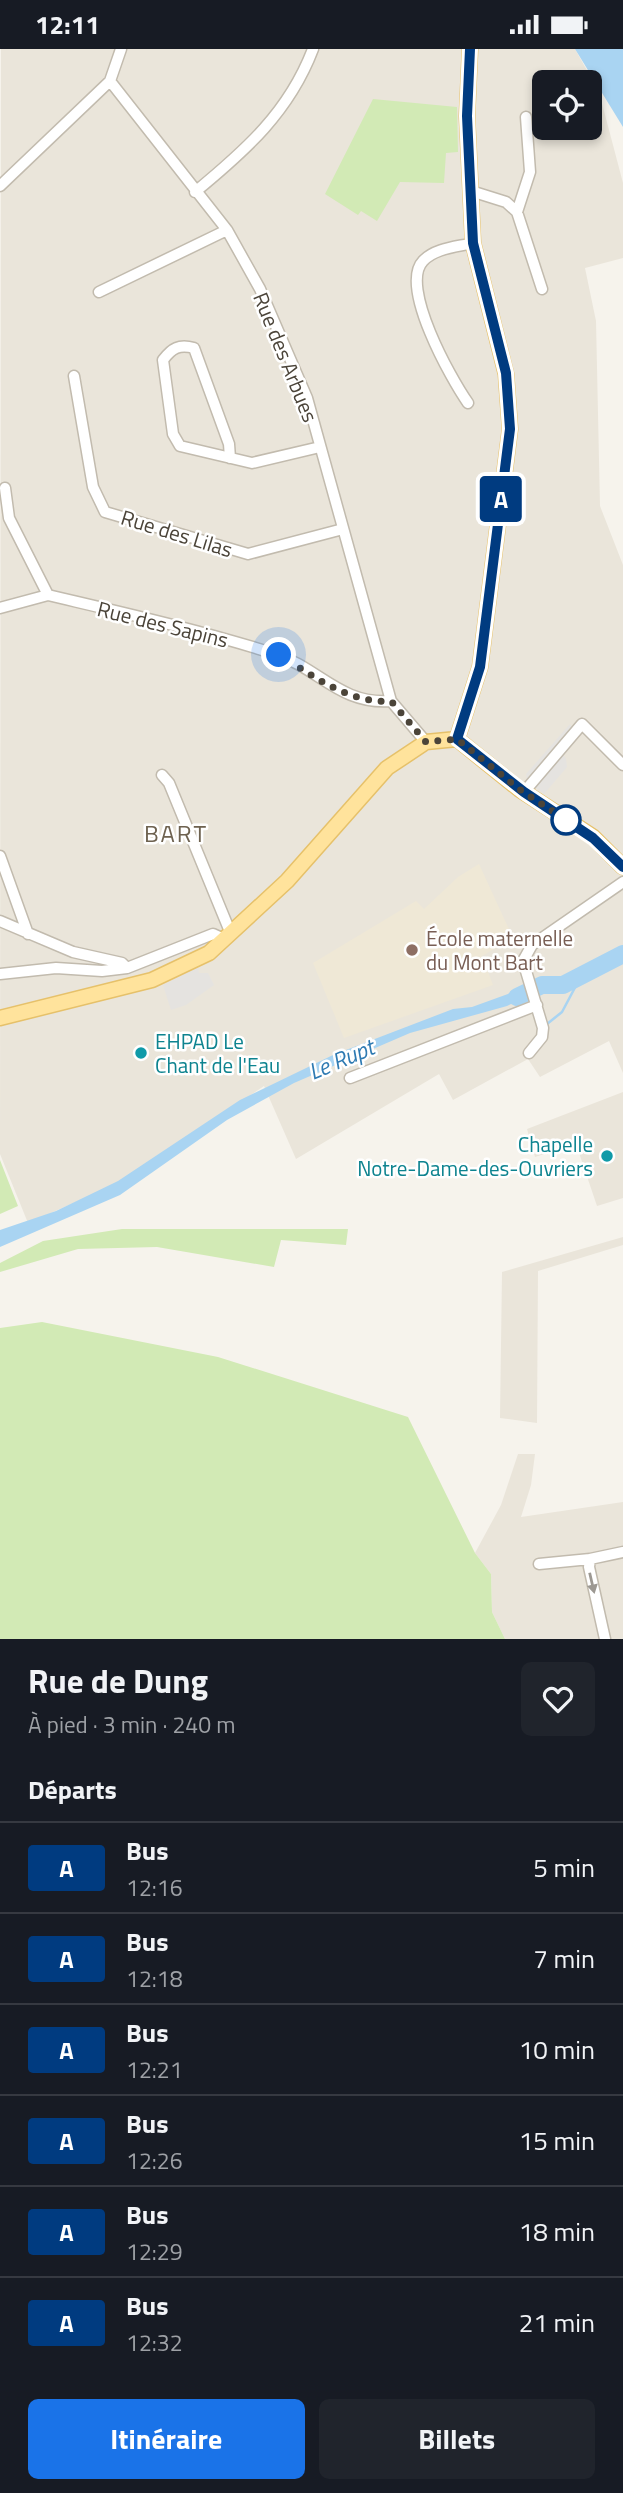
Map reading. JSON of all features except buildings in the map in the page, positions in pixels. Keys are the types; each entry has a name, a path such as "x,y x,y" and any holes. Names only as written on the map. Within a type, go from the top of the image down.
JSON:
{"main road":[{"path":"457,739 480,667 510,429 506,373 473,243 467,116 470,49"},
{"path":"0,1018 152,980 209,953 287,881 387,768 426,742 457,739 524,792 593,838 623,867"}],"street":[{"path":"0,186 110,81 121,49"},
{"path":"195,192 253,143 301,81 313,49"},
{"name":"Rue des Arbues","path":"110,81 227,230 260,289 302,386 391,701 426,742"},
{"path":"517,212 530,172 526,117"},
{"path":"471,191 506,202 517,212 542,289"},
{"path":"99,292 227,230"},
{"path":"468,403 451,380 420,303 414,279 422,261 439,251 473,243"},
{"path":"230,458 229,444 194,348 182,345 171,350 163,360 173,434 180,446 230,458 251,463 320,447"},
{"name":"Rue des Lilas","path":"74,376 93,487 106,512 248,554 343,530"},
{"path":"5,488 9,518 38,582 48,595"},
{"name":"Rue des Sapins","path":"0,608 48,595 189,628 279,655 342,693 371,703 391,701"},
{"path":"524,792 582,724 623,765"},
{"path":"0,974 55,968 102,971 127,968 213,934 228,936 169,783 162,775"},
{"path":"0,856 28,934"},
{"path":"529,1053 542,1037 543,1028 522,965 532,945 623,882"},
{"path":"0,921 73,952 122,963 127,968"},
{"path":"350,1077 535,1001"},
{"path":"538,1564 590,1559 623,1552"},
{"path":"590,1559 606,1639"}],"shaded area":[{"path":"1,49 575,49 587,70 532,70 532,140 602,140 602,103 623,183 623,258 585,268 596,321 600,506 623,565 623,1073 609,1041 540,1077 528,1059 453,1100 439,1074 296,1159 264,1086 126,1180 28,1223 0,1154"},
{"path":"570,724 574,731 558,747 566,759 567,767 544,794 527,780 526,774"},
{"name":"École maternelle du Mont Bart","path":"479,864 513,938 482,956 493,985 344,1038 313,963 416,901 424,909 458,877"},
{"path":"198,967 199,973 208,973 214,985 186,1005 171,1010 163,985"},
{"path":"623,1092 623,1198 597,1206 576,1144 535,1157 527,1129"},
{"path":"623,1237 623,1245 538,1271 537,1423 500,1418 502,1272"},
{"path":"518,1454 535,1454 531,1485 521,1517 623,1502 623,1639 505,1639 492,1612 491,1574 475,1553 501,1505"}],"green space":[{"path":"373,99 457,107 458,152 446,153 444,183 400,182 377,221 361,211 358,215 325,194"},
{"path":"0,1160 18,1206 0,1214"},
{"path":"122,1229 348,1229 346,1245 281,1240 274,1267 157,1247 78,1249 0,1272 0,1263 43,1241"},
{"path":"42,1322 218,1357 408,1417 475,1553 491,1574 492,1612 505,1639 0,1639 0,1328"}],"water":[{"path":"575,49 623,49 623,127 602,93 602,70 588,70"},
{"path":"623,945 623,958 575,985 570,976 585,970"},
{"path":"527,987 527,996 507,1006 410,1033 294,1083 227,1120 120,1195 0,1247 0,1230 56,1211 118,1181 240,1100 333,1055 453,1009 472,1007"}],"waterway":[{"name":"Le Rupt","path":"517,997 542,985 563,985 623,954"},
{"path":"547,1024 562,1012 579,980"}],"bus line":[{"name":"A","path":"470,49 467,116 473,243 506,373 510,429 480,667 457,739 524,792 593,838 623,867"}],"place":[{"name":"École maternelle du Mont Bart","path":"412,950"},
{"name":"EHPAD Le Chant de l'Eau","path":"141,1053"},
{"name":"Chapelle Notre-Dame-des-Ouvriers","path":"607,1156"}],"district":[{"name":"BART","path":"176,833"}],"route":[{"path":"279,655 342,693 371,703 391,701 426,742 457,739 519,789 566,820"}]}
